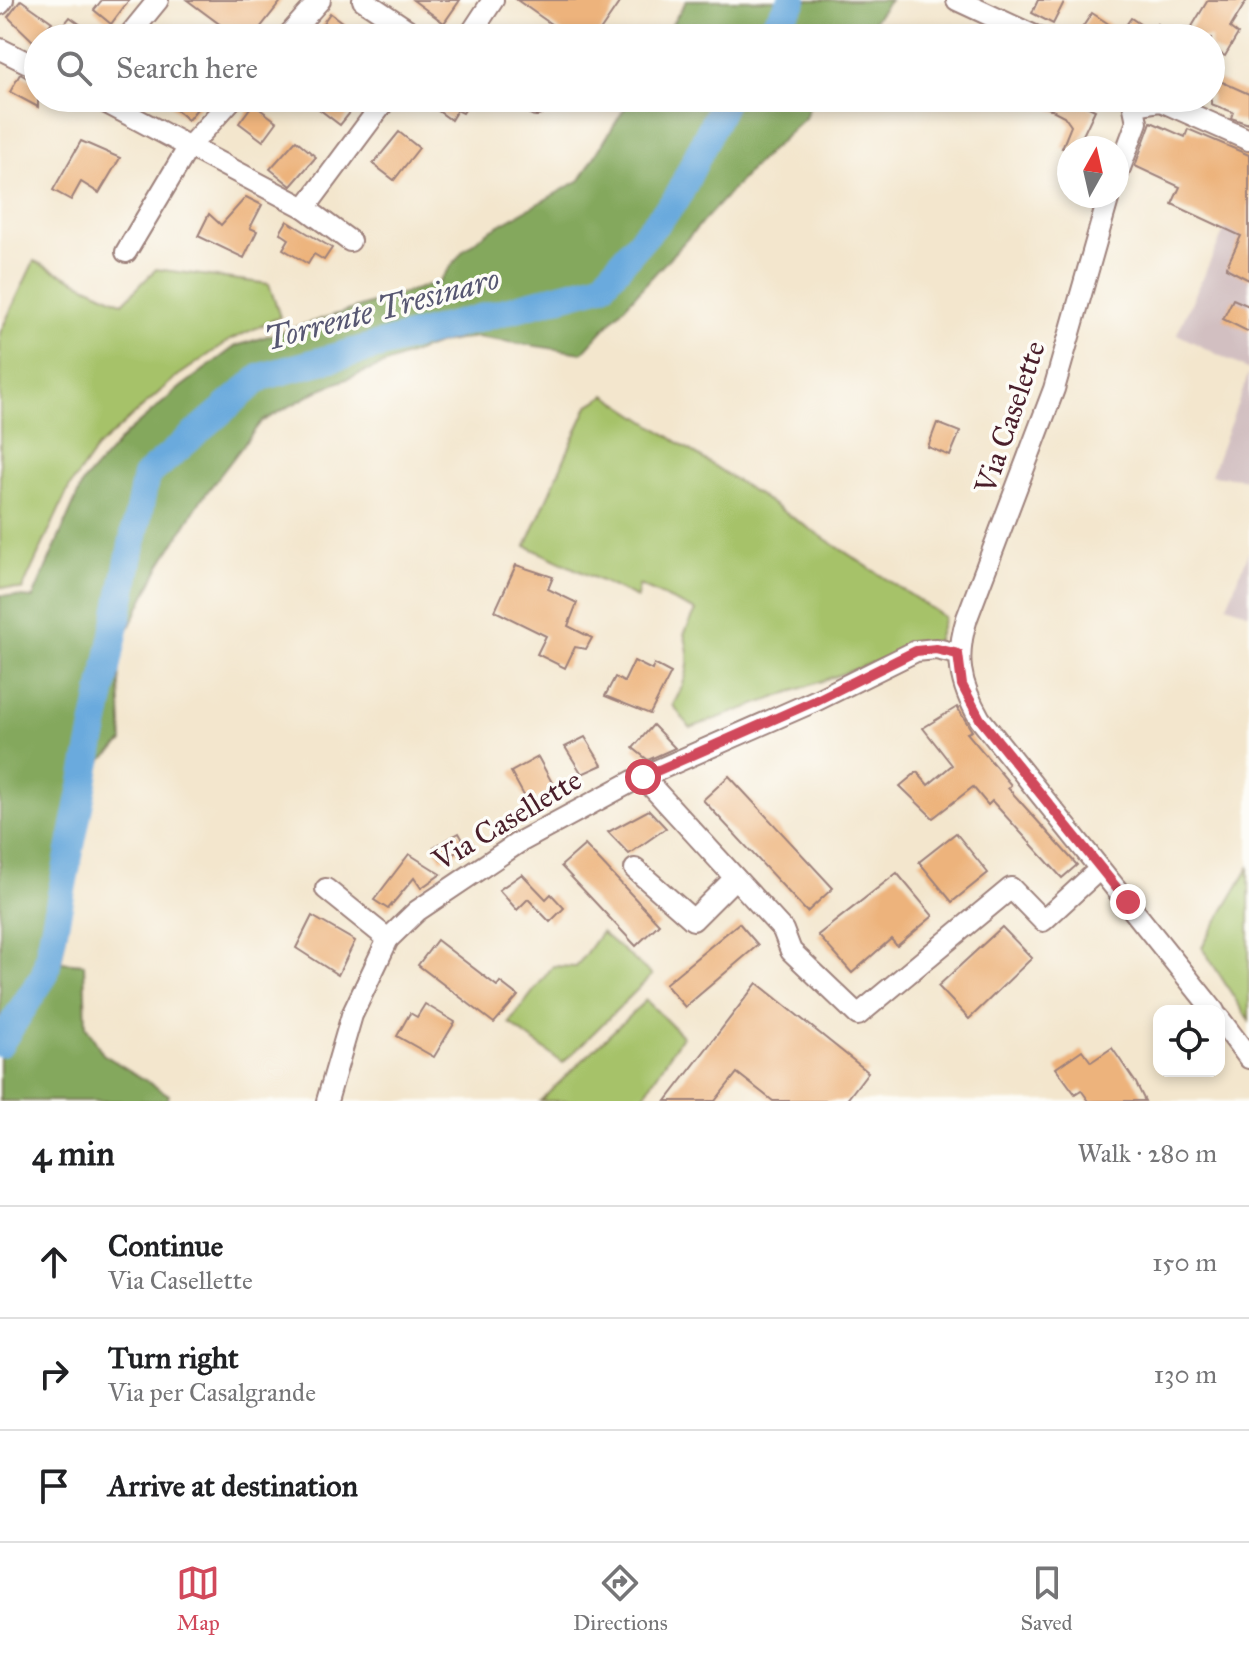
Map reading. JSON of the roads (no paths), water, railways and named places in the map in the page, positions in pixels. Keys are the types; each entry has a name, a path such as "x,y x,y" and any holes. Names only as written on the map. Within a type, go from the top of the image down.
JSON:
{"street":[{"path":"138,24 158,0"},
{"path":"299,24 320,0"},
{"path":"363,0 399,24"},
{"path":"477,24 493,0"},
{"path":"957,0 1009,24"},
{"path":"0,49 24,61"},
{"path":"122,112 305,208 350,241"},
{"path":"126,252 188,148 220,112"},
{"path":"305,208 377,112"},
{"path":"1129,144 1137,122 1136,112"},
{"path":"1186,112 1249,140"},
{"name":"Via Caselette","path":"958,654 967,618 1054,389 1106,208"},
{"name":"Via Casellette","path":"327,1101 352,1015 388,939 417,911 518,843 643,777 815,701 916,651 936,649 958,654"},
{"path":"958,654 962,685 980,719 1209,1005"},
{"path":"643,777 783,930 791,951 858,1015 1011,888 1043,921 1092,876"},
{"path":"635,869 693,920 735,878"},
{"path":"326,889 388,939"},
{"path":"1225,1026 1249,1058"}],"waterway":[{"name":"Torrente Tresinaro","path":"775,24 793,0"},
{"name":"Torrente Tresinaro","path":"0,1043 45,974 146,476 261,377 602,285 676,200 719,112"}]}
